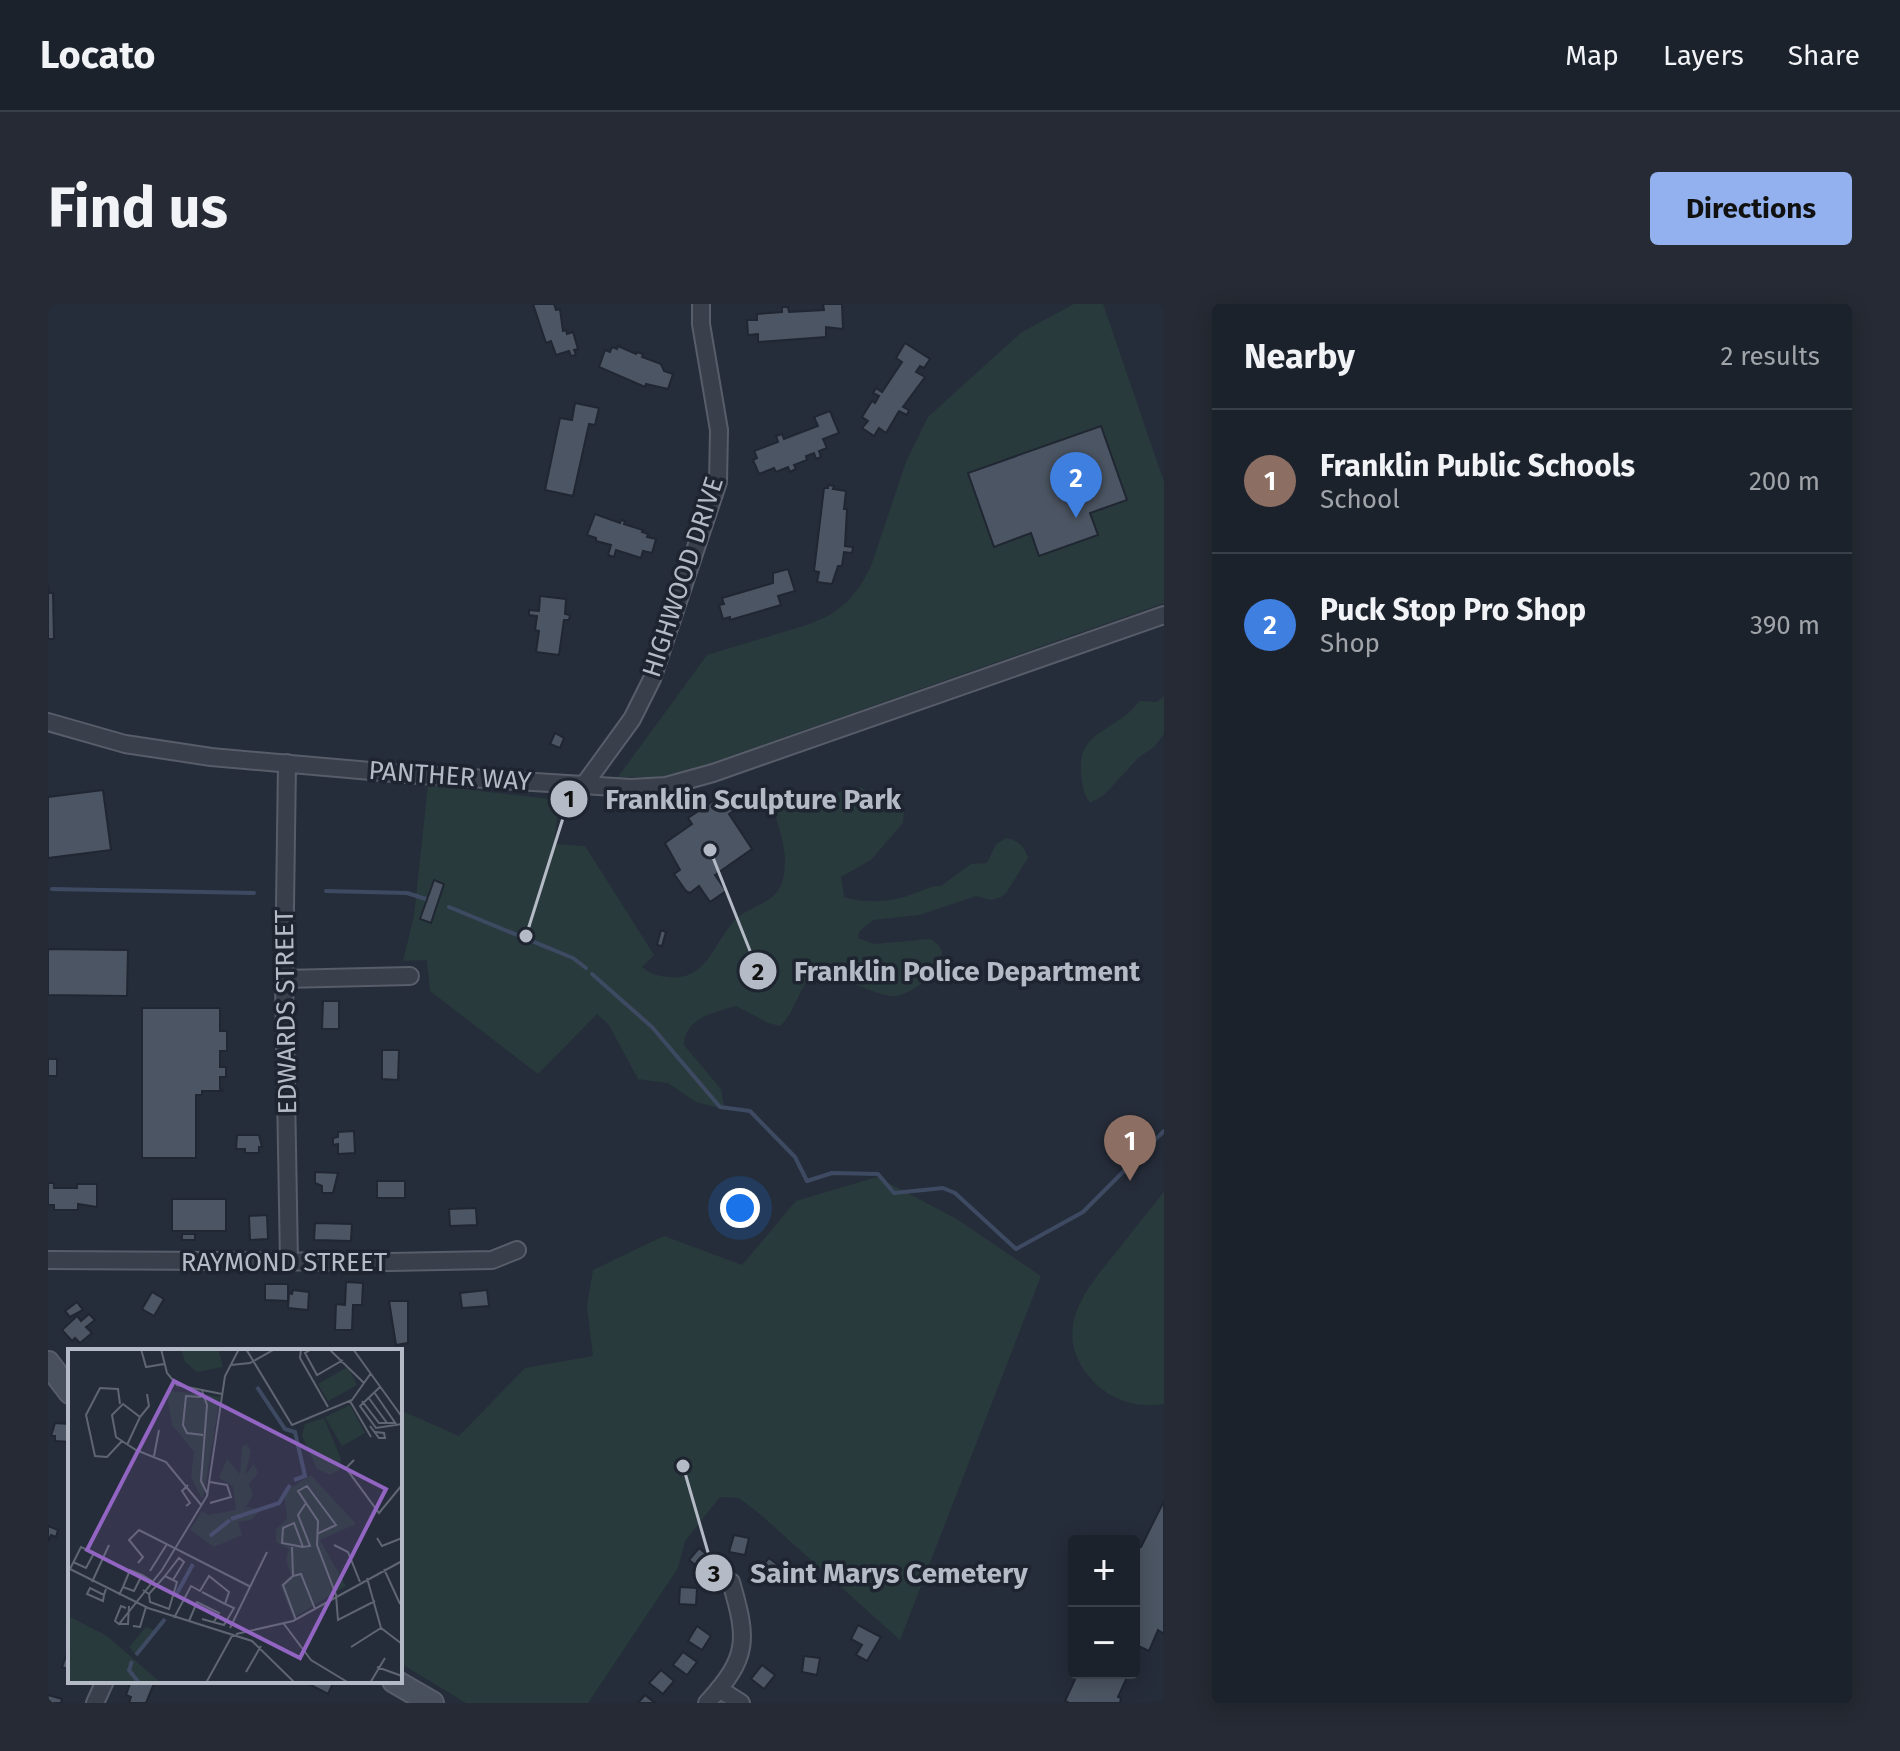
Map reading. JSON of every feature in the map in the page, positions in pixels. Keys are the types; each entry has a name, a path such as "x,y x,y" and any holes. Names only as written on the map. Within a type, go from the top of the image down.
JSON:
{"main road":[{"path":"48,1363 60,1385"},
{"path":"397,1683 432,1703"}],"street":[{"name":"HIGHWOOD DRIVE","path":"584,785 632,719 652,679 718,482 719,430 701,324 701,304"},
{"name":"PANTHER WAY","path":"48,722 144,748 405,774 644,788 683,782 1164,615"},
{"name":"EDWARDS STREET","path":"287,763 284,979 289,1261"},
{"path":"284,979 410,976"},
{"name":"RAYMOND STREET","path":"48,1260 492,1260 517,1250"},
{"path":"707,1703 731,1674 742,1652 742,1618 731,1582"},
{"path":"95,1703 104,1683"},
{"path":"719,1689 741,1703"}],"shaded area":[{"path":"1074,304 1103,304 1164,482 1164,603 688,771 659,777 618,777 707,655 810,624 830,615 847,602 871,566 906,462 928,417 1022,332"},
{"path":"1164,696 1164,734 1104,795 1090,803 1083,788 1081,772 1081,761 1088,744 1140,701 1157,702"},
{"path":"428,785 559,800 554,844 585,846 654,955 642,967 666,977 683,977 701,967 735,920 779,890 785,863 783,843 772,805 775,800 817,803 852,786 862,788 879,800 900,793 903,823 871,860 841,877 844,897 852,899 886,901 941,886 971,864 987,863 996,844 1006,838 1020,844 1028,858 1001,897 991,900 976,896 919,915 873,920 859,932 858,938 874,944 930,939 939,946 942,954 933,972 905,993 896,996 881,994 825,971 809,979 780,1026 736,1006 695,1022 689,1028 684,1045 721,1089 724,1106 719,1108 696,1102 668,1083 638,1079 609,1025 597,1014 538,1074 430,991 427,960 403,961 414,916"},
{"path":"877,1177 955,1218 1041,1276 900,1640 761,1515 739,1498 720,1497 685,1541 678,1568 588,1703 466,1703 402,1664 402,1411 459,1436 525,1368 593,1356 587,1306 593,1270 664,1236 742,1265 796,1201"},
{"path":"1164,1192 1164,1404 1146,1405 1119,1399 1096,1384 1081,1366 1072,1331 1083,1297 1093,1281"}],"building":[{"path":"533,304 554,304 556,310 560,309 563,331 566,330 567,334 573,332 578,349 574,350 576,355 571,356 569,351 556,355 551,341 546,343"},
{"path":"823,304 842,304 843,329 826,327 826,337 758,342 758,334 748,335 747,320 757,320 757,314 782,312 782,307 788,307 789,312 824,310"},
{"path":"905,343 930,359 924,368 920,366 916,372 925,377 903,407 909,410 907,415 899,411 886,433 879,428 874,436 862,428 868,421 862,417 879,396 873,393 876,388 882,392 902,362 896,358"},
{"path":"618,346 643,354 642,357 661,364 664,371 673,374 668,389 646,384 645,387 599,367 605,350 610,352 612,347 617,349"},
{"path":"575,403 599,408 595,425 589,424 573,496 545,490 560,418 572,420"},
{"path":"830,411 839,433 823,439 827,448 819,451 821,457 816,459 814,453 806,456 807,460 794,465 796,469 790,472 788,467 759,474 753,460 757,458 754,451 778,442 776,436 782,434 784,439 818,426 814,417"},
{"path":"1101,426 1127,500 1090,513 1098,535 1039,556 1031,533 994,547 968,473"},
{"path":"828,485 846,491 845,546 853,547 852,553 844,552 842,566 838,566 832,584 817,582 819,572 814,571 824,488"},
{"path":"595,514 620,523 621,520 625,521 624,524 643,530 647,537 656,539 652,553 643,551 641,558 616,550 614,557 608,555 611,545 587,535"},
{"path":"788,569 795,591 778,596 781,605 730,620 730,617 723,619 719,605 724,604 722,598 773,583 773,573"},
{"path":"48,585 49,593 53,593 54,639 48,639"},
{"path":"540,596 566,599 565,614 570,615 569,620 564,620 559,655 536,652 539,631 535,630 537,616 529,615 529,610 539,611"},
{"path":"555,733 564,738 560,748 550,744"},
{"path":"103,790 111,850 48,858 48,797"},
{"path":"731,797 738,808 729,814 752,849 715,875 726,891 710,902 699,886 690,893 686,891 674,874 680,870 665,843 692,824 688,818 697,812 695,809 713,801 717,806"},
{"path":"434,880 444,884 431,923 420,919"},
{"path":"661,930 666,932 662,946 657,945"},
{"path":"48,949 128,950 127,996 48,995"},
{"path":"323,1001 339,1001 339,1029 322,1029"},
{"path":"142,1008 220,1008 220,1031 227,1031 227,1051 220,1051 220,1067 226,1067 226,1077 220,1077 220,1089 224,1091 202,1091 202,1095 196,1095 196,1158 142,1158"},
{"path":"382,1050 399,1050 398,1080 382,1079"},
{"path":"48,1059 57,1059 57,1076 48,1076"},
{"path":"354,1131 355,1153 338,1154 338,1144 333,1145 333,1138 338,1137 338,1132"},
{"path":"237,1135 259,1135 262,1147 259,1147 259,1153 236,1149"},
{"path":"315,1172 338,1173 333,1193 322,1193 322,1186 315,1183"},
{"path":"377,1181 405,1181 405,1198 377,1198"},
{"path":"48,1183 54,1183 54,1188 97,1184 97,1207 78,1204 78,1210 54,1210 54,1205 48,1205"},
{"path":"172,1199 226,1199 226,1231 172,1231"},
{"path":"476,1208 477,1225 450,1226 449,1209"},
{"path":"267,1215 268,1239 250,1240 249,1216"},
{"path":"315,1223 352,1224 351,1241 314,1240"},
{"path":"182,1234 195,1234 195,1240 182,1240"},
{"path":"346,1282 363,1283 362,1305 353,1305 352,1330 335,1330 336,1304 345,1305"},
{"path":"265,1284 288,1284 288,1301 265,1300"},
{"path":"293,1290 309,1292 308,1310 288,1308 289,1293 292,1294"},
{"path":"487,1290 489,1306 462,1308 460,1293"},
{"path":"152,1292 164,1299 154,1316 142,1309"},
{"path":"389,1301 408,1301 408,1343 396,1345"},
{"path":"77,1302 83,1310 70,1317 65,1311"},
{"path":"89,1314 95,1320 86,1327 92,1333 80,1343 75,1338 72,1341 62,1330 77,1316 81,1321"},
{"path":"55,1423 68,1424 68,1442 55,1441 55,1436 51,1436"},
{"path":"1164,1501 1164,1634 1158,1630 1149,1651 1140,1647 1141,1547"},
{"path":"48,1526 58,1530 56,1537 51,1535 48,1542"},
{"path":"734,1535 749,1538 745,1555 729,1552"},
{"path":"699,1548 712,1559 703,1571 689,1560"},
{"path":"769,1558 782,1568 772,1582 758,1572"},
{"path":"680,1587 697,1588 696,1605 679,1604"},
{"path":"858,1625 881,1637 867,1661 856,1655 862,1645 851,1639"},
{"path":"697,1626 711,1636 702,1650 688,1641"},
{"path":"68,1650 68,1669 62,1667"},
{"path":"683,1652 697,1662 687,1675 673,1665"},
{"path":"804,1656 820,1658 817,1675 802,1672"},
{"path":"762,1665 775,1675 764,1689 751,1679"},
{"path":"661,1670 674,1681 663,1694 649,1683"},
{"path":"1075,1679 1126,1679 1118,1697 1121,1698 1120,1703 1065,1701"},
{"path":"130,1683 154,1683 146,1703 129,1703 131,1697 126,1695"},
{"path":"307,1683 333,1683 328,1694"},
{"path":"48,1695 62,1699 61,1703 48,1703"},
{"path":"645,1695 655,1703 638,1703"}],"waterway":[{"path":"52,889 254,893"},
{"path":"326,891 407,893 426,899"},
{"path":"449,907 573,958 586,968"},
{"path":"592,974 652,1027 720,1107 750,1111 795,1157 807,1181 832,1173 878,1174 894,1193 943,1188 955,1193 1016,1249 1083,1212 1164,1131"}],"place":[{"name":"Puck Stop Pro Shop","path":"1076,518"},
{"name":"Franklin Police Department","path":"710,850"},
{"name":"Franklin Sculpture Park","path":"526,936"},
{"name":"Franklin Public Schools","path":"1130,1181"},
{"name":"Saint Marys Cemetery","path":"683,1466"}]}
